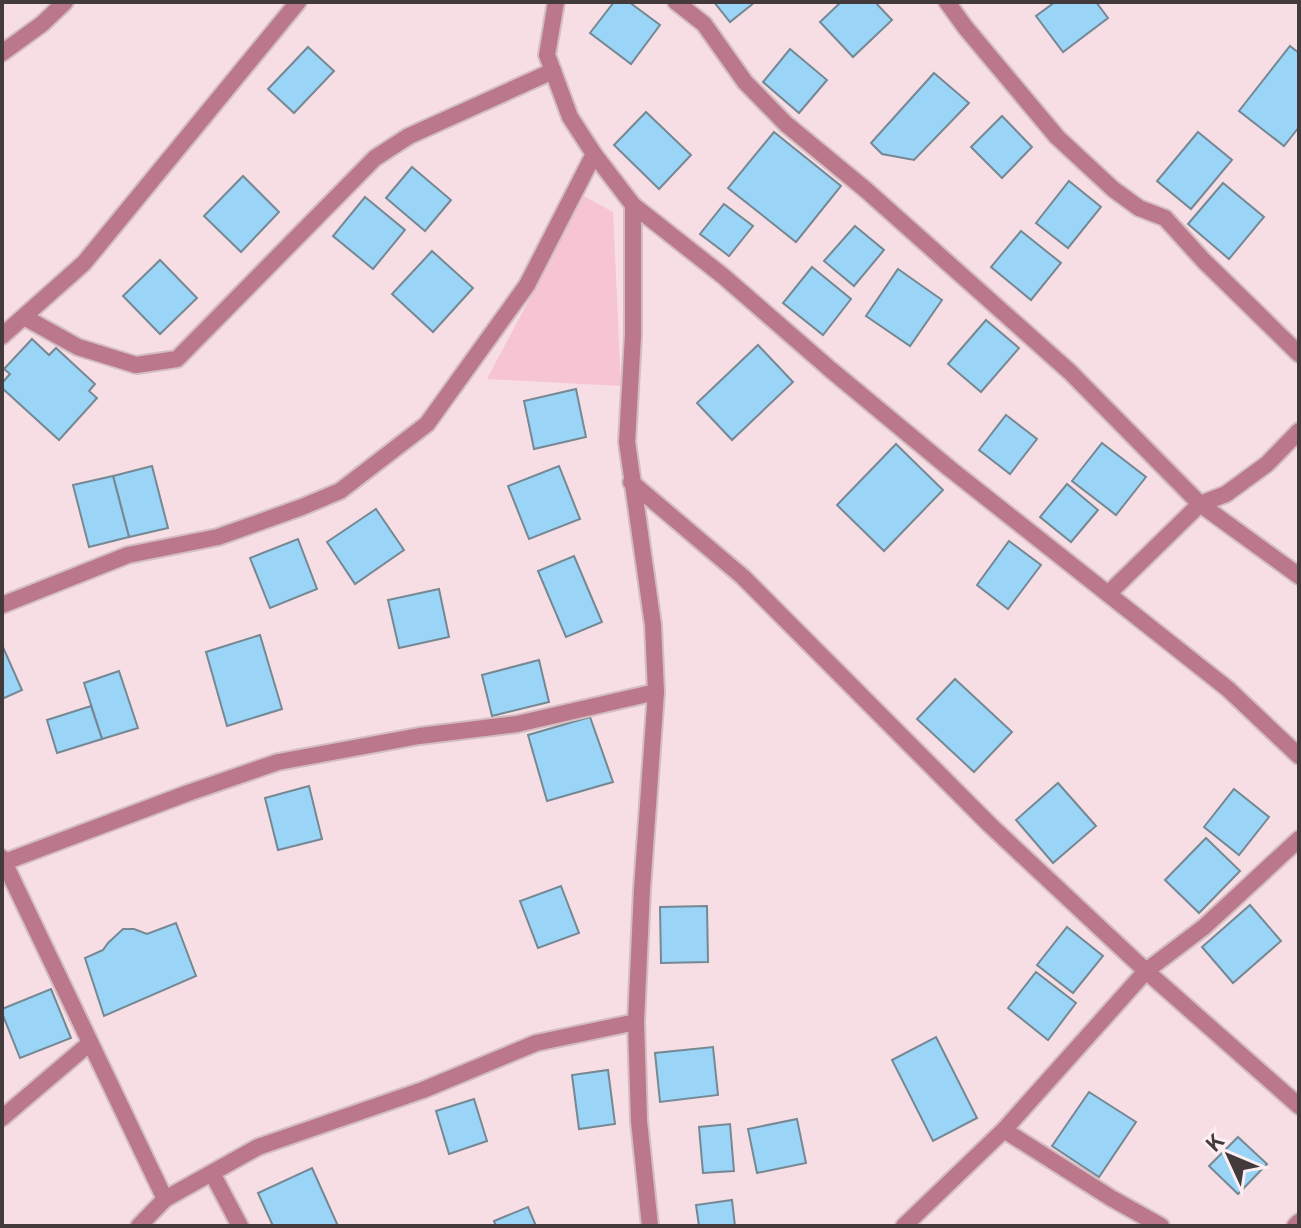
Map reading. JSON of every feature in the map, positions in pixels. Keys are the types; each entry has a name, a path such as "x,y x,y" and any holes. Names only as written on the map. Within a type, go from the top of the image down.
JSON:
{"street":[{"path":"2,53 42,24 65,2"},
{"path":"2,336 84,263 298,2"},
{"path":"556,2 547,55 570,117 633,205 723,276 949,468 1228,689 1299,756"},
{"path":"676,2 704,24 745,82 786,124 866,190 1070,372 1200,504 1299,576"},
{"path":"947,2 1057,137 1113,189 1139,208 1165,218 1299,354"},
{"path":"24,317 78,347 136,365 177,359 375,158 409,136 553,71"},
{"path":"2,605 128,555 218,537 340,491 427,424 527,285 594,154"},
{"path":"633,205 633,335 627,442 653,625 656,692 636,1022 639,1121 650,1226"},
{"path":"1108,594 1200,504 1226,494 1267,464 1299,431"},
{"path":"631,482 743,577 990,825 1146,971 1299,1106"},
{"path":"165,1199 3,861 278,762 419,736 517,724 656,692"},
{"path":"910,1224 1004,1130 1146,971 1204,927 1299,839"},
{"path":"139,1226 165,1199 258,1147 423,1090 536,1043 636,1022"},
{"path":"2,1118 90,1043"},
{"path":"1004,1130 1161,1226"},
{"path":"212,1173 240,1226"}],"shaded area":[{"path":"584,196 613,212 621,386 487,379"}],"building":[{"path":"614,2 629,2 660,25 631,64 590,33"},
{"path":"714,2 755,2 730,22"},
{"path":"841,2 875,2 892,20 853,57 820,22"},
{"path":"1055,2 1096,2 1108,18 1063,52 1036,16"},
{"path":"1290,46 1299,53 1299,127 1284,146 1239,111"},
{"path":"308,47 334,71 294,113 268,89"},
{"path":"790,49 827,80 799,113 763,82"},
{"path":"934,73 969,103 914,160 882,154 871,143"},
{"path":"646,112 691,155 659,189 614,145"},
{"path":"1002,116 1032,147 1002,178 971,147"},
{"path":"774,132 841,186 796,242 728,188"},
{"path":"1198,132 1232,160 1191,209 1157,181"},
{"path":"412,167 451,200 425,231 386,198"},
{"path":"243,176 279,212 241,252 204,216"},
{"path":"1069,181 1101,207 1068,248 1036,223"},
{"path":"1223,183 1264,217 1229,259 1188,224"},
{"path":"365,197 405,230 373,269 333,236"},
{"path":"724,204 753,226 729,256 700,234"},
{"path":"855,226 884,250 854,286 824,261"},
{"path":"1021,231 1061,263 1031,300 991,267"},
{"path":"432,251 473,288 433,332 392,294"},
{"path":"160,260 197,298 160,334 123,296"},
{"path":"812,267 851,299 823,335 783,303"},
{"path":"898,269 942,300 910,346 866,316"},
{"path":"986,320 1019,348 981,392 948,364"},
{"path":"32,339 49,355 56,348 95,384 89,391 97,398 59,440 2,388 2,383 10,374 4,369"},
{"path":"758,345 793,382 732,440 697,403"},
{"path":"576,389 586,437 534,449 524,401"},
{"path":"1006,415 1037,439 1010,474 979,450"},
{"path":"1102,443 1146,477 1116,515 1072,481"},
{"path":"896,444 943,490 884,551 837,505"},
{"path":"152,466 168,528 129,537 113,476"},
{"path":"559,466 580,519 529,539 508,486"},
{"path":"113,476 129,537 89,547 73,485"},
{"path":"1067,484 1098,510 1071,542 1040,517"},
{"path":"376,509 404,550 355,584 327,542"},
{"path":"298,539 317,589 270,608 250,558"},
{"path":"1009,541 1041,565 1008,609 977,585"},
{"path":"574,556 602,622 566,637 538,571"},
{"path":"439,589 449,637 399,648 388,600"},
{"path":"260,635 282,709 227,726 206,652"},
{"path":"2,645 22,690 2,699"},
{"path":"539,660 549,702 492,716 482,675"},
{"path":"119,671 138,728 102,739 84,683"},
{"path":"955,679 1012,732 974,772 917,719"},
{"path":"91,706 102,739 57,753 47,720"},
{"path":"590,717 613,782 547,801 528,735"},
{"path":"1058,783 1096,826 1053,863 1016,820"},
{"path":"309,786 322,839 278,850 265,798"},
{"path":"1234,789 1269,817 1239,855 1204,827"},
{"path":"1206,838 1240,871 1199,913 1165,880"},
{"path":"561,886 579,933 538,948 520,901"},
{"path":"1250,905 1281,941 1233,983 1202,947"},
{"path":"707,906 708,962 661,963 660,907"},
{"path":"176,923 196,976 104,1016 85,958 103,950 123,929 147,934"},
{"path":"1067,927 1103,956 1073,993 1037,965"},
{"path":"1036,972 1076,1003 1048,1040 1008,1008"},
{"path":"51,989 71,1038 20,1058 2,1009"},
{"path":"936,1037 977,1118 933,1141 892,1060"},
{"path":"713,1047 718,1095 660,1102 655,1053"},
{"path":"608,1070 615,1124 579,1129 572,1075"},
{"path":"1089,1092 1136,1122 1099,1177 1052,1146"},
{"path":"474,1099 487,1141 449,1154 436,1111"},
{"path":"797,1119 806,1163 757,1173 748,1129"},
{"path":"730,1124 734,1171 703,1173 699,1127"},
{"path":"1238,1137 1267,1164 1238,1194 1209,1166"},
{"path":"312,1168 338,1226 273,1226 258,1193"},
{"path":"732,1200 735,1226 699,1226 696,1205"},
{"path":"528,1207 536,1226 496,1226 494,1221"}]}
